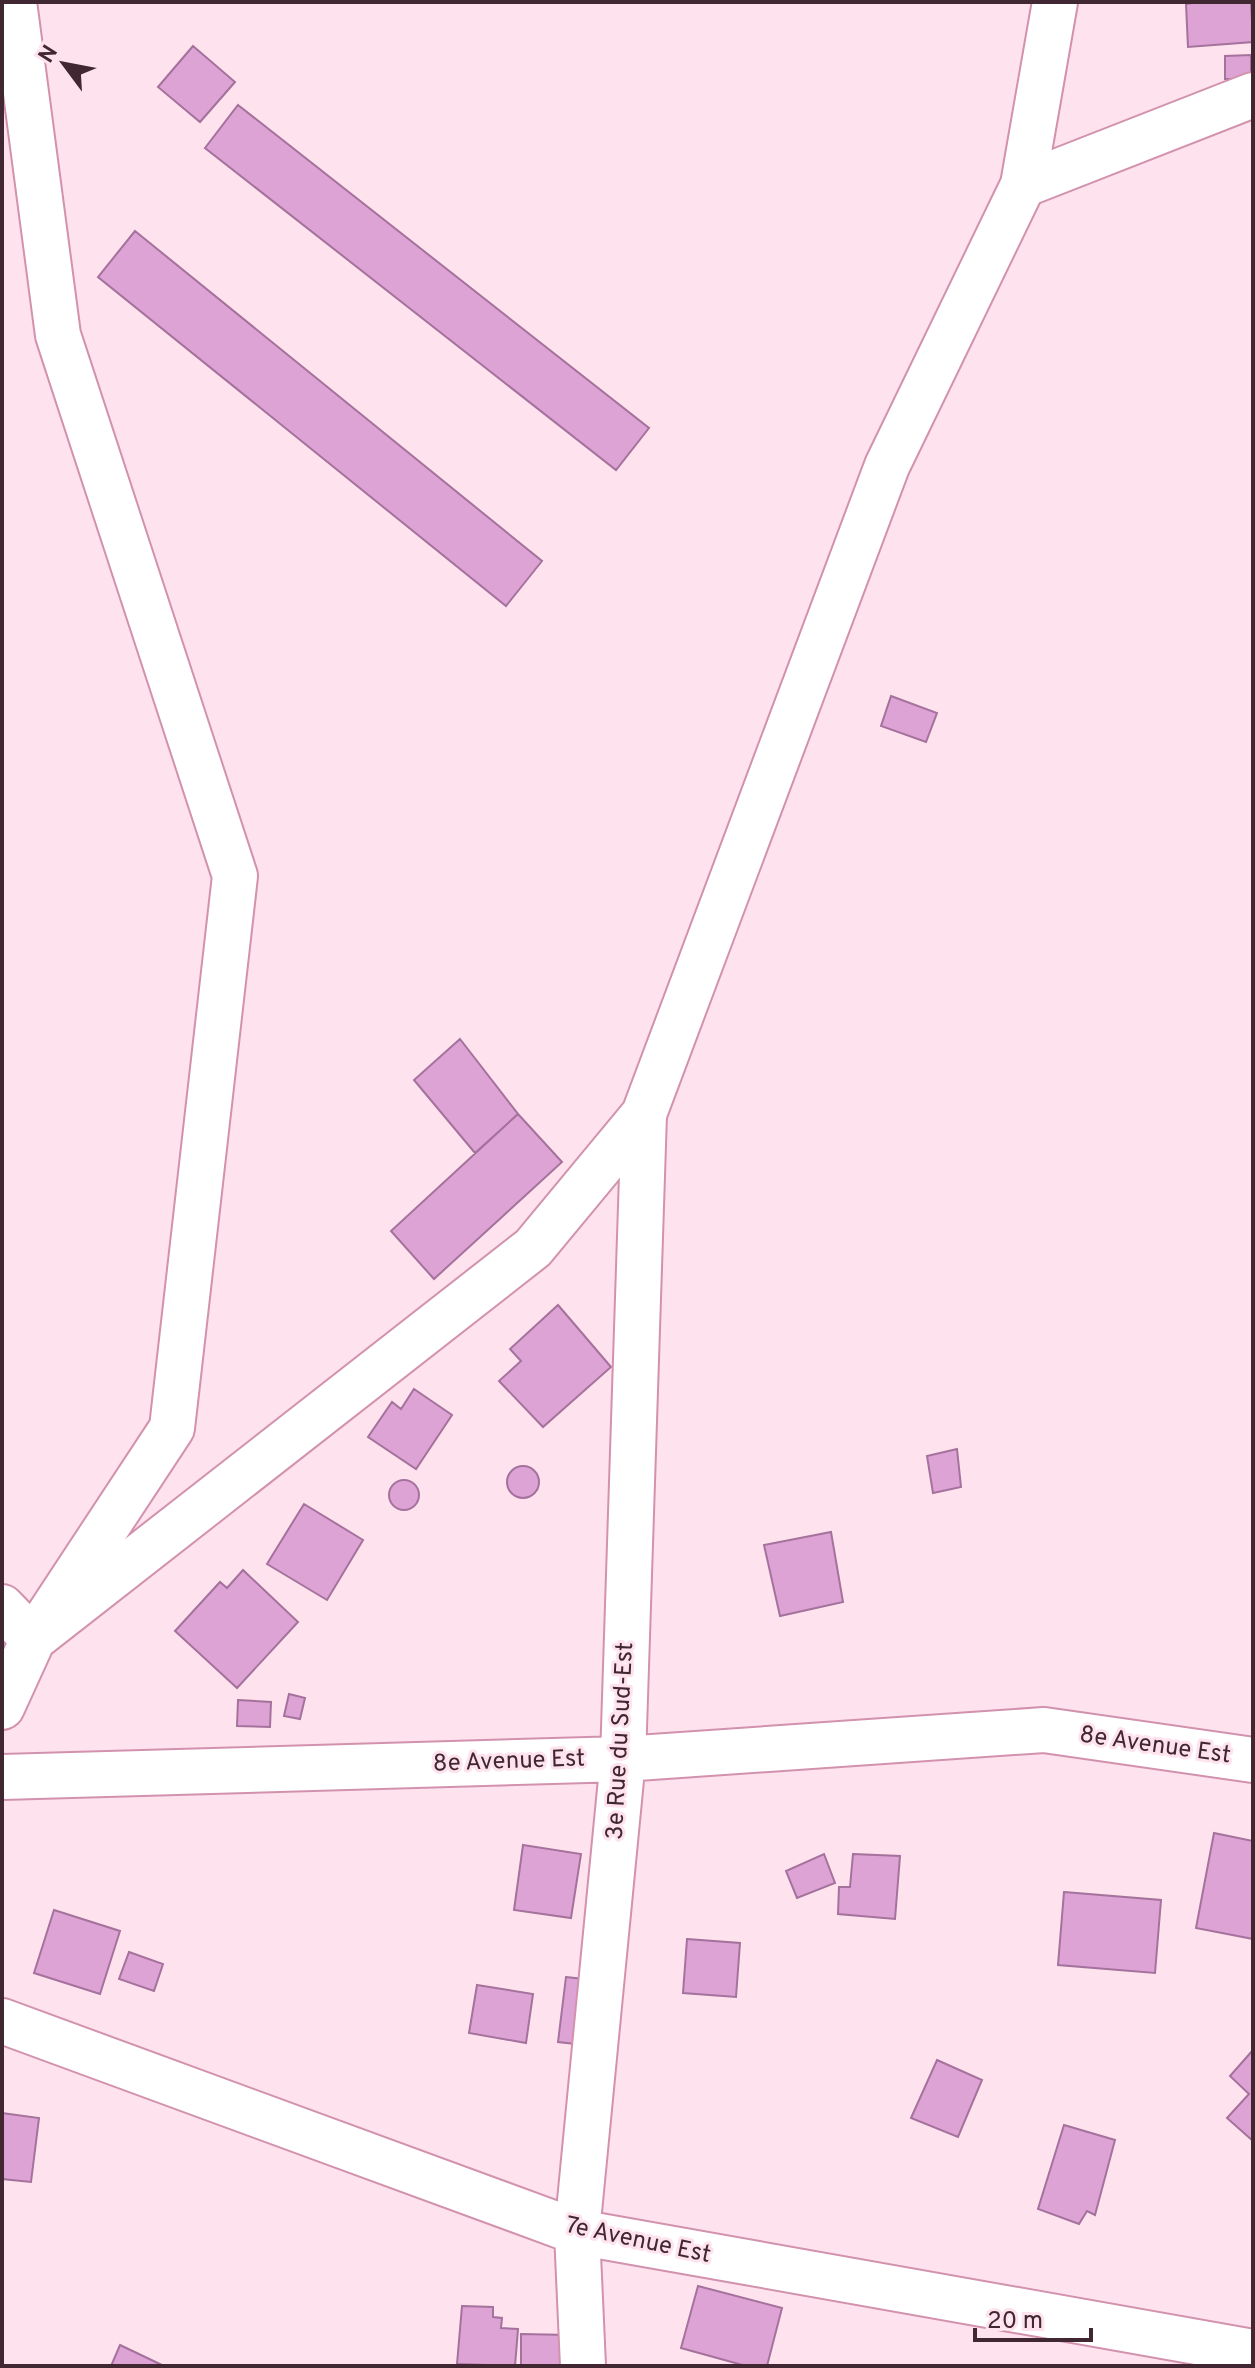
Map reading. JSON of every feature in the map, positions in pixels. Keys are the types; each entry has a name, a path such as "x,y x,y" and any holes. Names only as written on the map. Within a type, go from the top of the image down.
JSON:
{"street":[{"path":"2,1707 33,1639 172,1428 235,876 58,335 14,2"},
{"path":"33,1639 533,1248 644,1114 887,466 1023,185 1055,2"},
{"path":"1023,185 1253,95"},
{"name":"3e Rue du Sud-Est","path":"583,2366 577,2232 623,1759 644,1114"},
{"path":"2,1607 33,1639"},
{"name":"8e Avenue Est","path":"2,1777 623,1759 1044,1730 1253,1760"},
{"name":"7e Avenue Est","path":"2,2021 577,2232 1253,2352"}],"building":[{"path":"1251,2 1253,42 1188,47 1186,4"},
{"path":"193,46 235,82 200,122 158,87"},
{"path":"1251,55 1251,79 1225,79 1225,56"},
{"path":"238,105 649,428 616,470 205,148"},
{"path":"135,231 542,561 506,606 98,277"},
{"path":"891,696 937,713 926,742 881,726"},
{"path":"460,1039 518,1114 475,1153 414,1080"},
{"path":"518,1114 562,1162 434,1279 391,1231"},
{"path":"558,1305 611,1367 543,1427 499,1381 521,1361 510,1349"},
{"path":"414,1389 452,1415 416,1469 368,1437 392,1402 401,1409"},
{"path":"957,1449 961,1487 933,1493 927,1456"},
{"path":"523,1466 534,1471 539,1482 534,1493 523,1498 512,1493 507,1482 512,1471"},
{"path":"404,1480 410,1481 418,1489 418,1501 410,1509 404,1510 398,1509 390,1501 389,1495 390,1489 398,1481"},
{"path":"304,1504 363,1540 327,1600 267,1564"},
{"path":"831,1532 843,1602 780,1616 764,1545"},
{"path":"243,1570 298,1622 237,1688 175,1631 220,1582 227,1588"},
{"path":"289,1694 305,1698 300,1719 284,1716"},
{"path":"238,1700 271,1702 270,1727 237,1726"},
{"path":"1214,1833 1253,1841 1253,1939 1196,1928"},
{"path":"523,1845 581,1854 571,1918 514,1910"},
{"path":"824,1854 835,1883 797,1898 786,1871"},
{"path":"853,1854 900,1856 895,1919 838,1914 839,1887 850,1887"},
{"path":"1064,1892 1161,1900 1155,1973 1058,1965"},
{"path":"54,1910 120,1931 100,1994 34,1973"},
{"path":"687,1939 740,1943 736,1997 683,1993"},
{"path":"129,1952 163,1964 154,1991 119,1979"},
{"path":"566,1977 592,1980 584,2045 558,2042"},
{"path":"477,1985 533,1994 526,2043 469,2033"},
{"path":"1253,2050 1253,2141 1227,2118 1249,2094 1230,2076"},
{"path":"937,2060 982,2080 958,2137 911,2118"},
{"path":"2,2113 39,2118 31,2182 2,2179"},
{"path":"1064,2125 1115,2140 1095,2215 1087,2211 1079,2224 1038,2209"},
{"path":"698,2286 782,2308 767,2366 746,2366 681,2348"},
{"path":"462,2306 493,2307 493,2317 502,2318 501,2328 518,2329 515,2366 457,2364"},
{"path":"521,2334 569,2335 568,2366 521,2366"},
{"path":"120,2345 164,2366 111,2366"}]}
